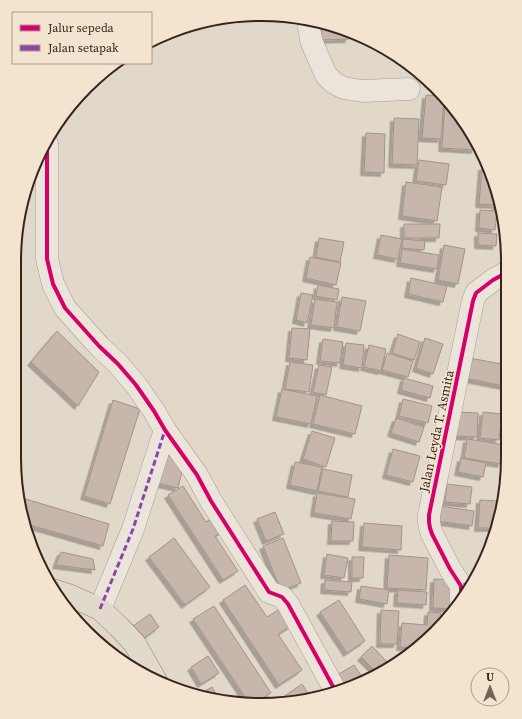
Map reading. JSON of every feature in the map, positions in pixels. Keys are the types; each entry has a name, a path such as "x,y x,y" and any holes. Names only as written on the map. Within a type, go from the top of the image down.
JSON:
{"main road":[{"path":"63,593 100,609 134,644 150,670"}],"street":[{"path":"309,26 311,40 318,57 326,75 334,83 344,88 362,91 409,89"},
{"path":"47,153 47,260 53,284 65,308 99,346 118,364 154,411 165,430 197,475 211,501 269,592 282,597 288,604 333,687"},
{"name":"Jalan Leyda T. Asmita","path":"463,587 450,569 432,534 428,522 473,301 476,293 501,276"},
{"path":"100,609 133,529 165,430"}],"building":[{"path":"321,29 349,38 349,39 321,40"},
{"path":"426,95 435,96 443,106 441,139 422,138"},
{"path":"445,107 461,128 473,150 442,148"},
{"path":"394,118 419,119 417,165 392,164"},
{"path":"366,133 385,134 384,173 364,172"},
{"path":"419,160 449,164 446,185 416,181"},
{"path":"482,167 494,205 479,204"},
{"path":"406,182 442,187 437,221 402,216"},
{"path":"480,210 495,211 495,230 479,228"},
{"path":"404,224 440,224 439,238 404,238"},
{"path":"478,233 497,234 496,246 478,245"},
{"path":"381,235 402,239 398,259 377,255"},
{"path":"319,238 344,242 340,262 316,257"},
{"path":"403,239 425,241 424,250 402,248"},
{"path":"444,245 465,249 458,284 438,280"},
{"path":"402,249 439,255 437,269 400,263"},
{"path":"310,257 341,263 336,285 306,278"},
{"path":"411,278 447,286 443,302 408,294"},
{"path":"318,285 339,289 337,300 316,296"},
{"path":"301,293 313,295 307,323 296,320"},
{"path":"342,297 366,301 360,331 337,327"},
{"path":"315,299 337,302 334,328 311,325"},
{"path":"292,328 310,329 307,360 289,358"},
{"path":"57,331 99,372 78,406 31,362"},
{"path":"398,334 420,342 414,360 392,353"},
{"path":"425,338 443,344 433,374 416,368"},
{"path":"323,339 343,342 340,363 320,361"},
{"path":"346,343 364,345 362,368 343,365"},
{"path":"369,345 386,349 381,371 364,367"},
{"path":"387,353 413,361 408,377 382,370"},
{"path":"469,358 501,364 501,385 464,378"},
{"path":"290,362 313,365 309,392 285,389"},
{"path":"319,365 332,367 326,395 313,392"},
{"path":"404,378 433,386 430,398 401,390"},
{"path":"282,389 317,396 311,424 276,417"},
{"path":"320,395 362,406 355,434 313,424"},
{"path":"403,399 432,406 428,423 399,416"},
{"path":"113,400 140,409 110,504 84,496"},
{"path":"457,412 478,413 477,437 456,436"},
{"path":"483,412 501,414 499,440 480,438"},
{"path":"396,418 424,427 419,442 391,433"},
{"path":"312,431 335,438 326,467 303,459"},
{"path":"467,439 501,444 501,464 464,458"},
{"path":"393,449 420,456 413,482 386,475"},
{"path":"159,454 185,459 178,488 153,482"},
{"path":"461,458 486,463 483,477 458,472"},
{"path":"295,462 322,467 317,491 290,485"},
{"path":"323,469 352,475 348,497 318,491"},
{"path":"447,484 472,487 470,504 445,502"},
{"path":"183,486 206,522 217,515 226,529 215,536 238,571 223,580 168,495"},
{"path":"317,493 355,499 351,519 314,513"},
{"path":"25,499 109,524 103,546 31,525"},
{"path":"480,500 497,501 490,528 478,528"},
{"path":"439,506 474,511 472,526 437,521"},
{"path":"275,512 284,534 266,541 257,519"},
{"path":"332,521 354,522 353,541 331,541"},
{"path":"364,523 402,526 401,550 362,547"},
{"path":"174,538 210,587 185,605 149,557"},
{"path":"283,538 301,583 281,591 263,546"},
{"path":"61,552 93,559 95,570 56,565"},
{"path":"327,554 348,558 344,578 324,575"},
{"path":"389,555 428,558 426,590 387,588"},
{"path":"352,557 364,557 363,578 352,578"},
{"path":"434,579 456,580 455,598 451,604 447,609 433,608"},
{"path":"325,580 352,582 351,592 324,590"},
{"path":"245,585 267,617 280,609 291,626 278,634 302,670 279,685 223,600"},
{"path":"361,586 389,590 387,604 359,599"},
{"path":"398,590 427,592 426,605 397,603"},
{"path":"339,600 365,641 347,653 320,612"},
{"path":"214,606 271,693 263,698 245,697 193,619"},
{"path":"381,610 399,611 397,644 380,644"},
{"path":"428,612 441,613 441,616 431,628 408,647 400,647 402,623 427,625"},
{"path":"150,614 159,627 143,639 133,626"},
{"path":"372,646 387,662 374,670 361,657"},
{"path":"208,656 219,673 201,684 191,667"},
{"path":"354,665 361,676 342,684 337,675"},
{"path":"302,684 308,693 292,696 283,697"},
{"path":"212,687 216,693 214,693 205,691"}],"marked path":[{"path":"100,609 133,529 165,430"},
{"path":"461,586 465,584"}],"cycle path":[{"path":"47,153 47,259 53,284 65,308 136,385 165,430 197,475 211,501 269,592 282,597 288,604 333,687"},
{"path":"461,591 461,586 450,569 432,534 429,515 473,301 476,293 501,276"}]}
